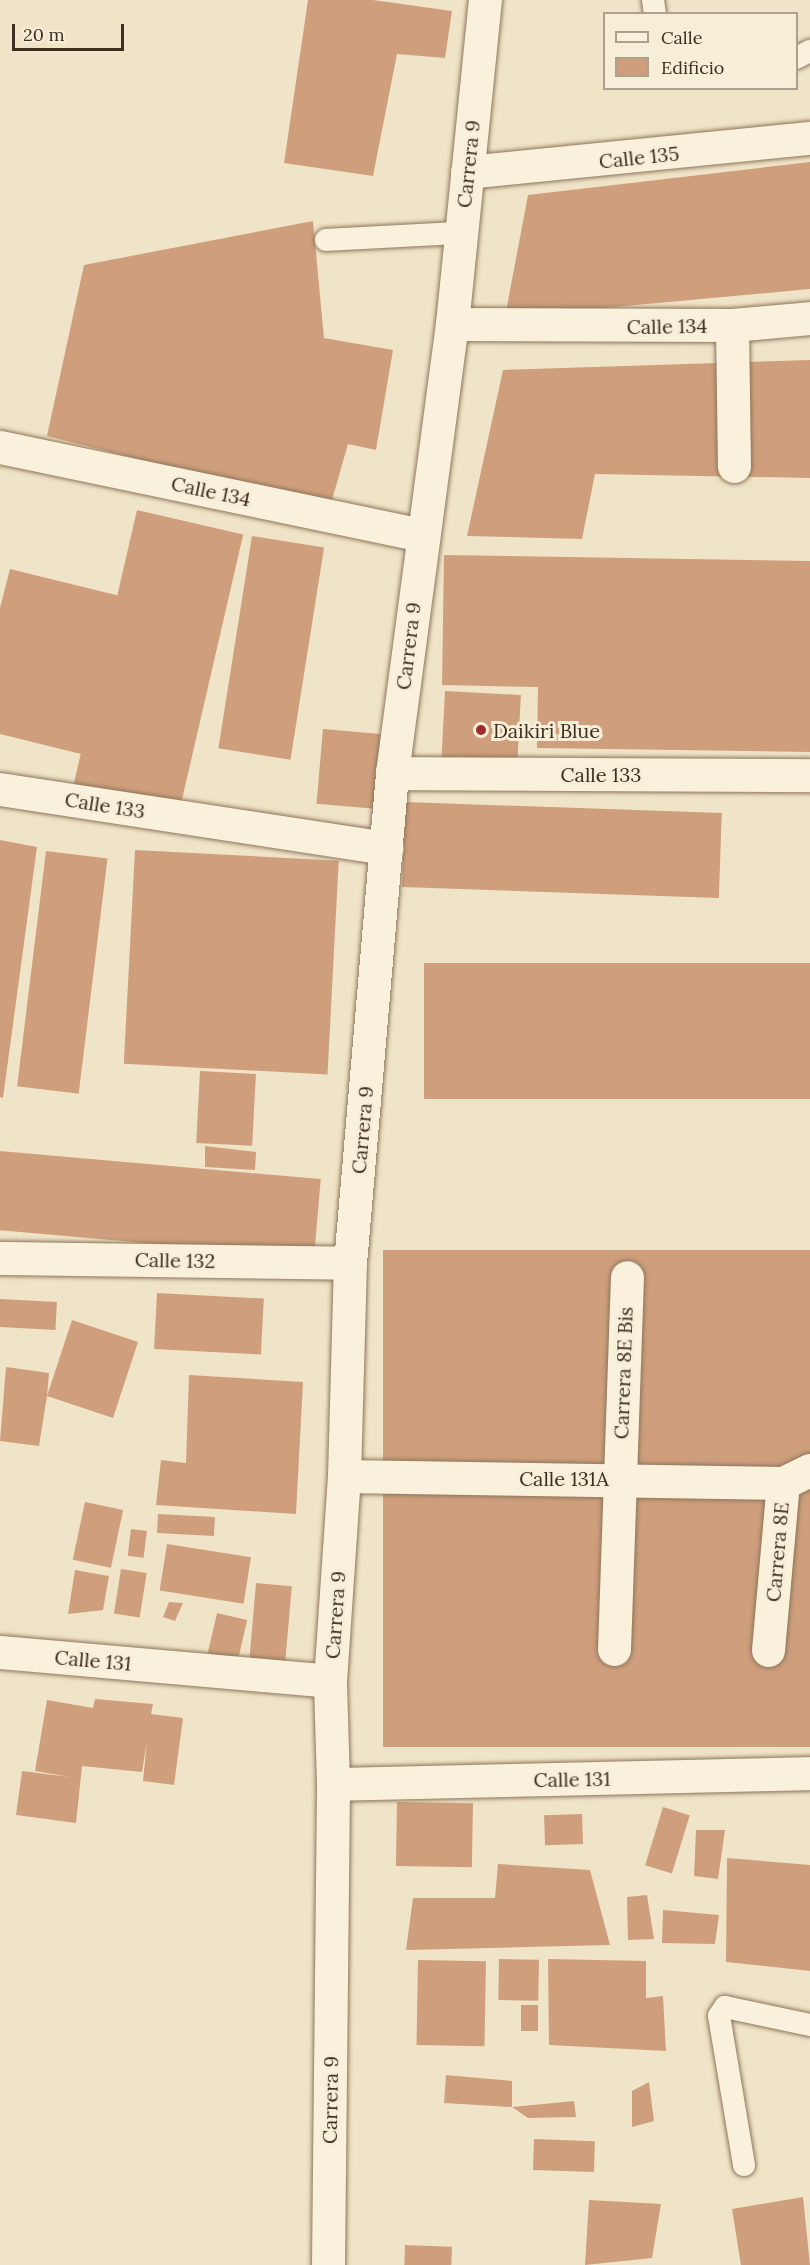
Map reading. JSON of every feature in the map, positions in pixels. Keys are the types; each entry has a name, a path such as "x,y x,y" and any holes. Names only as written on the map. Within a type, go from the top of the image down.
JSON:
{"street":[{"name":"Carrera 9","path":"328,2265 333,1784 330,1681 344,1476 350,1263 392,773 452,324 485,0"},
{"name":"Calle 135","path":"467,172 810,138"},
{"name":"Calle 134","path":"452,324 732,325 810,318"},
{"path":"732,325 734,466"},
{"name":"Calle 134","path":"0,447 423,535"},
{"name":"Calle 133","path":"392,773 810,775"},
{"name":"Calle 133","path":"0,789 387,848"},
{"name":"Calle 132","path":"0,1258 350,1263"},
{"name":"Carrera 8E Bis","path":"614,1649 627,1277"},
{"name":"Calle 131A","path":"344,1476 619,1478 797,1476"},
{"name":"Carrera 8E","path":"768,1650 797,1476"},
{"name":"Calle 131","path":"0,1652 330,1681"},
{"name":"Calle 131","path":"333,1784 810,1773"}],"lane":[{"path":"326,240 461,233"},
{"path":"744,2164 719,2016 725,2007 810,2025"}],"building":[{"path":"308,0 373,0 452,11 445,58 397,54 373,176 284,163"},
{"path":"810,162 810,289 505,317 528,195"},
{"path":"313,221 324,338 393,350 376,450 348,444 330,507 47,436 84,265"},
{"path":"810,360 810,478 595,474 582,539 467,536 503,370"},
{"path":"137,510 243,535 180,809 74,785"},
{"path":"252,536 324,547 290,760 218,748"},
{"path":"444,555 810,561 810,752 537,748 538,687 442,685"},
{"path":"10,569 120,596 81,754 0,734 0,608"},
{"name":"Daikiri Blue","path":"445,691 521,695 517,770 441,766"},
{"path":"323,729 384,734 377,809 316,804"},
{"path":"405,802 722,813 719,898 402,887"},
{"path":"0,840 37,847 3,1098 0,1097"},
{"path":"135,850 339,861 328,1074 124,1064"},
{"path":"46,851 108,859 79,1094 17,1086"},
{"path":"424,963 810,963 810,1099 424,1099"},
{"path":"200,1071 256,1074 252,1146 196,1143"},
{"path":"205,1146 256,1152 255,1170 205,1167"},
{"path":"0,1151 321,1179 314,1258 0,1230"},
{"path":"383,1250 810,1250 810,1747 383,1747"},
{"path":"157,1293 264,1299 261,1355 154,1349"},
{"path":"0,1299 57,1302 55,1330 0,1327"},
{"path":"72,1320 138,1342 113,1418 47,1396"},
{"path":"6,1367 49,1373 39,1446 0,1441"},
{"path":"189,1375 303,1382 296,1514 156,1505 161,1460 186,1463"},
{"path":"85,1502 123,1510 111,1568 73,1560"},
{"path":"158,1514 215,1517 214,1536 157,1533"},
{"path":"131,1529 147,1531 144,1558 128,1556"},
{"path":"167,1544 251,1557 244,1604 160,1590"},
{"path":"121,1569 147,1573 140,1618 114,1613"},
{"path":"75,1570 109,1576 103,1610 68,1614"},
{"path":"256,1583 292,1586 285,1669 249,1666"},
{"path":"169,1602 183,1603 175,1621 163,1617"},
{"path":"217,1613 247,1620 238,1660 208,1653"},
{"path":"95,1699 153,1704 151,1714 183,1718 174,1785 143,1781 147,1741 142,1772 82,1766 76,1823 16,1815 22,1771 70,1777 35,1771 47,1700 93,1708"},
{"path":"397,1802 473,1803 472,1867 396,1866"},
{"path":"663,1807 690,1815 672,1874 645,1865"},
{"path":"582,1814 583,1844 545,1845 544,1815"},
{"path":"696,1830 725,1830 718,1879 694,1876"},
{"path":"727,1858 810,1865 810,1971 726,1962"},
{"path":"498,1864 590,1870 610,1945 406,1950 413,1898 495,1898"},
{"path":"647,1895 654,1939 628,1940 627,1897"},
{"path":"663,1910 719,1915 715,1944 662,1943"},
{"path":"499,1959 539,1960 538,2001 498,2000"},
{"path":"548,1959 646,1961 646,1998 663,1996 666,2051 549,2045"},
{"path":"418,1960 486,1961 485,2046 417,2045"},
{"path":"521,2005 538,2005 538,2031 521,2031"},
{"path":"446,2075 512,2081 512,2107 444,2103"},
{"path":"649,2082 654,2121 632,2127 632,2091"},
{"path":"574,2101 576,2117 528,2118 512,2107"},
{"path":"534,2139 595,2141 594,2172 533,2170"},
{"path":"803,2197 810,2265 741,2265 732,2209"},
{"path":"589,2200 661,2204 652,2258 585,2265"},
{"path":"405,2245 452,2247 451,2265 404,2265"}],"place":[{"name":"Daikiri Blue","path":"481,730"}]}
